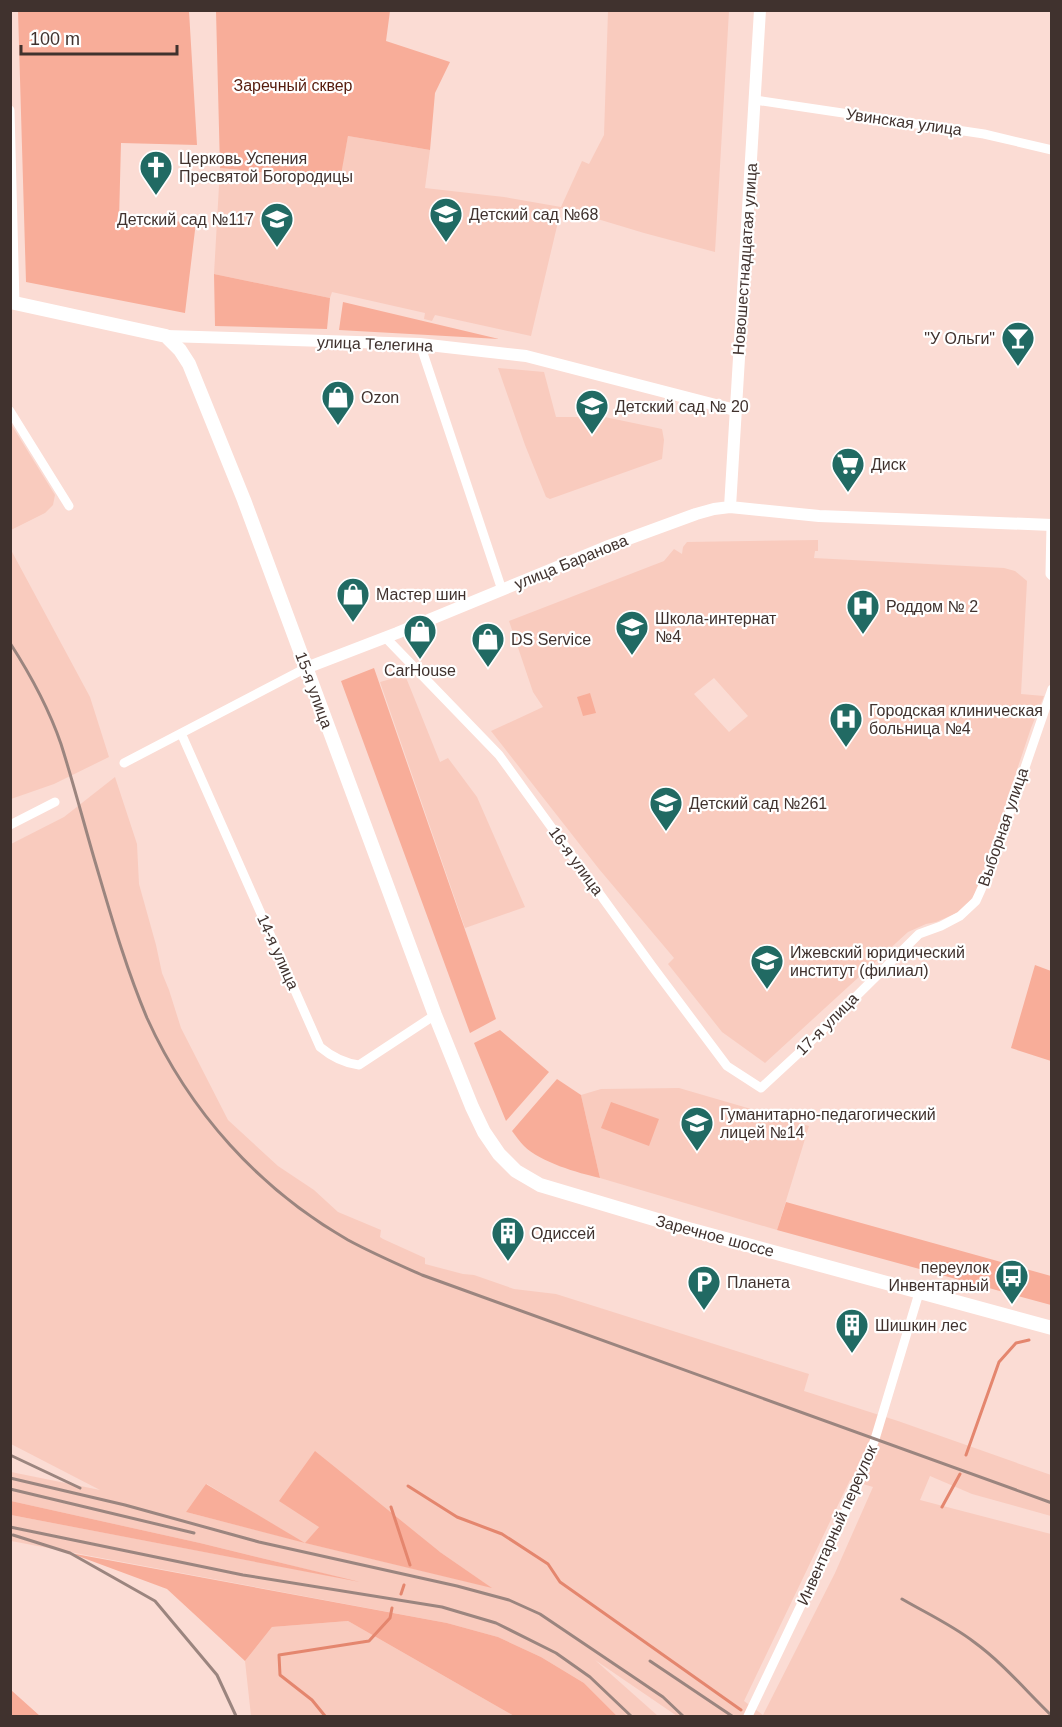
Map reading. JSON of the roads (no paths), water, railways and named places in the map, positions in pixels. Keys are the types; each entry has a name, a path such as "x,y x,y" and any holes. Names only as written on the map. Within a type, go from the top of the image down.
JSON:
{"main road":[{"name":"улица Телегина","path":"13,303 166,336"},
{"name":"15-я улица","path":"166,336 180,350 189,364 244,500 450,1051"},
{"name":"Заречное шоссе","path":"450,1051 484,1132 499,1154 516,1171 540,1185 671,1224 1052,1328"}],"street":[{"name":"Новошестнадцатая улица","path":"730,507 760,10"},
{"name":"Увинская улица","path":"755,100 984,134 1052,150"},
{"path":"10,110 13,303"},
{"name":"улица Телегина","path":"166,336 420,344 526,356 735,410"},
{"path":"420,344 502,590"},
{"path":"10,411 69,506"},
{"name":"улица Баранова","path":"124,763 306,668 606,547 714,509 730,507 819,516 1051,525"},
{"path":"1051,525 1050,574 1052,576"},
{"name":"16-я улица","path":"385,637 499,755 652,966 728,1066 761,1088"},
{"name":"Выборная улица","path":"919,934 960,916 976,901 989,872 1052,689"},
{"name":"14-я улица","path":"181,733 320,1047 330,1056 346,1063 359,1065 435,1016"},
{"path":"10,825 55,802"},
{"name":"17-я улица","path":"761,1088 919,934"},
{"name":"Инвентарный переулок","path":"748,1716 855,1492 875,1439 919,1293"}],"waterway":[{"path":"966,1455 999,1362 1016,1343 1029,1340"},
{"path":"942,1507 960,1474"},
{"path":"408,1486 457,1517 502,1534 548,1564 560,1582 741,1710"},
{"path":"391,1507 410,1565"},
{"path":"401,1594 404,1585"},
{"path":"325,1716 312,1700 280,1675 279,1655 369,1641 390,1618 392,1608"}],"railway":[{"path":"10,643 38,692 61,744 118,939 147,1018 164,1052 206,1116 256,1172 285,1197 348,1240 422,1275 1052,1503"},
{"path":"10,1455 80,1488"},
{"path":"10,1478 125,1505 259,1542 457,1586 509,1600 540,1614 663,1697 683,1716"},
{"path":"10,1489 194,1533"},
{"path":"10,1527 243,1575 442,1607 496,1623 556,1653 590,1677 631,1716"},
{"path":"13,1535 70,1553 155,1601 217,1675 236,1716"},
{"path":"902,1599 957,1630 985,1650 1052,1716"},
{"path":"650,1661 732,1716"}],"place":[{"name":"Церковь Успения Пресвятой Богородицы","path":"156,196"},
{"name":"Детский сад №68","path":"446,243"},
{"name":"Детский сад №117","path":"277,248"},
{"name":"\"У Ольги\"","path":"1018,367"},
{"name":"Ozon","path":"338,426"},
{"name":"Детский сад № 20","path":"592,435"},
{"name":"Диск","path":"848,493"},
{"name":"Мастер шин","path":"353,623"},
{"name":"Роддом № 2","path":"863,635"},
{"name":"Школа-интернат №4","path":"632,656"},
{"name":"CarHouse","path":"420,660"},
{"name":"DS Service","path":"488,668"},
{"name":"Городская клиническая больница №4","path":"846,748"},
{"name":"Детский сад №261","path":"666,832"},
{"name":"Ижевский юридический институт (филиал)","path":"767,990"},
{"name":"Гуманитарно-педагогический лицей №14","path":"697,1152"},
{"name":"Одиссей","path":"508,1262"},
{"name":"переулок Инвентарный","path":"1012,1305"},
{"name":"Планета","path":"704,1311"},
{"name":"Шишкин лес","path":"852,1354"}],"park label":[{"name":"Заречный сквер","path":"293,85"}]}
